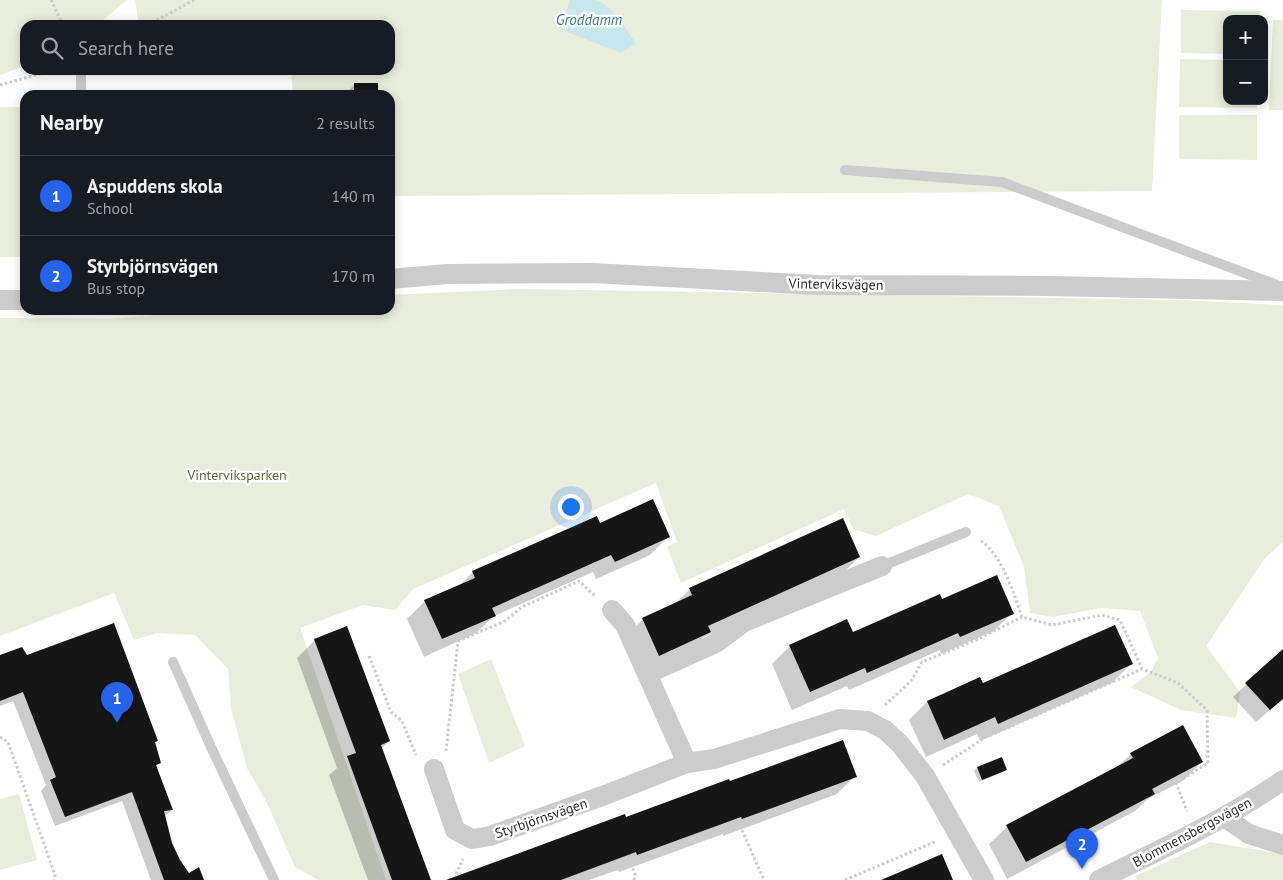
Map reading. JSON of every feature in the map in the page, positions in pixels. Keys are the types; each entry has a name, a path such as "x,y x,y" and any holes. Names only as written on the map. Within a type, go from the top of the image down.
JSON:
{"street":[{"name":"Vinterviksvägen","path":"395,279 447,274 592,273 818,285 1283,289"},
{"path":"0,300 20,300"},
{"path":"647,674 716,643 744,622 882,566"},
{"path":"612,610 625,625 687,763"},
{"name":"Styrbjörnsvägen","path":"434,769 455,830 472,838 490,836 605,795 687,763 714,759 840,719 868,721 885,730 900,744 925,776 984,880"},
{"name":"Blommensbergsvägen","path":"1099,880 1224,817 1283,780"},
{"path":"1224,817 1249,834 1283,845"}],"lane":[{"path":"81,75 81,90"},
{"path":"846,170 1002,182 1283,289"},
{"path":"882,566 966,532"},
{"path":"173,662 274,880"}],"path":[{"path":"51,0 61,20"},
{"path":"157,20 194,0"},
{"path":"0,85 36,75"},
{"path":"966,532 987,546 1009,580 1022,617"},
{"path":"369,656 392,712 402,721 416,755 434,769 446,753 458,642 505,621 522,607 579,581 612,610"},
{"path":"868,721 910,682 922,662 976,640 1022,617 1052,625 1102,615 1120,620 1142,669 1178,683 1207,710 1208,764 1176,783 1196,832"},
{"path":"925,776 986,737 1142,669"},
{"path":"0,737 8,742 55,875 54,880"},
{"path":"738,821 764,880"},
{"path":"845,880 958,832"},
{"path":"629,859 635,874 634,880"}],"green space":[{"path":"0,0 127,0 103,20 20,20 20,68 0,75"},
{"path":"135,0 1162,0 1152,191 395,196 395,90 293,90 291,75 395,75 395,20 138,20"},
{"path":"1181,10 1260,11 1260,15 1223,15 1223,54 1181,53"},
{"path":"1273,20 1283,20 1283,110 1269,110"},
{"path":"1180,59 1223,60 1223,105 1257,105 1257,108 1179,107"},
{"path":"0,107 20,107 20,257 0,257"},
{"path":"1179,115 1257,115 1257,160 1179,159"},
{"name":"Vinterviksparken","path":"520,289 1178,300 1283,305 1283,542 1265,558 1206,646 1240,692 1236,718 1181,710 1131,687 1151,672 1158,658 1140,611 1101,608 1053,617 1030,613 1024,567 999,506 968,494 876,536 853,529 844,509 681,583 667,547 677,542 656,483 413,589 395,610 363,605 300,628 386,880 318,880 295,867 267,803 247,768 231,708 228,669 195,635 157,633 134,640 114,593 0,636 0,318 111,319 155,315 395,315 395,295"},
{"path":"491,659 525,746 489,763 458,674"},
{"path":"19,794 37,860 0,870 0,799"},
{"path":"1210,842 1283,854 1283,880 1137,880 1135,876"}],"water":[{"name":"Groddamm","path":"570,0 594,0 607,6 624,25 636,44 621,53 567,32 564,19"}],"building":[{"path":"354,83 378,83 378,90 354,90"},
{"path":"653,499 670,537 615,562 611,555 492,608 496,616 442,639 424,600 475,578 472,571 597,516 600,523"},
{"path":"843,518 860,557 708,626 711,632 659,656 642,618 692,595 689,588"},
{"path":"997,575 1014,614 960,637 958,633 867,673 865,668 810,692 789,645 847,619 853,632 940,594 942,599"},
{"path":"114,623 158,741 155,742 161,763 156,765 173,810 164,811 172,843 189,873 199,867 204,880 164,880 132,792 65,817 50,780 56,777 23,692 0,701 0,655 22,647 27,655"},
{"path":"1115,625 1133,664 998,724 995,717 944,740 927,701 980,677 983,683"},
{"path":"347,626 390,741 381,745 431,880 392,880 347,756 356,753 314,639"},
{"path":"1283,649 1283,699 1270,710 1245,683"},
{"path":"1183,725 1203,762 1152,789 1155,794 1026,862 1006,825 1133,758 1130,753"},
{"path":"843,740 857,777 742,819 741,817 637,855 636,852 561,880 446,880 625,814 626,817"},
{"path":"1002,757 1007,770 982,780 977,767"},
{"path":"942,854 953,880 881,880 907,869"}],"place":[{"name":"Aspuddens skola","path":"117,723"},
{"name":"Styrbjörnsvägen","path":"1082,869"}]}
